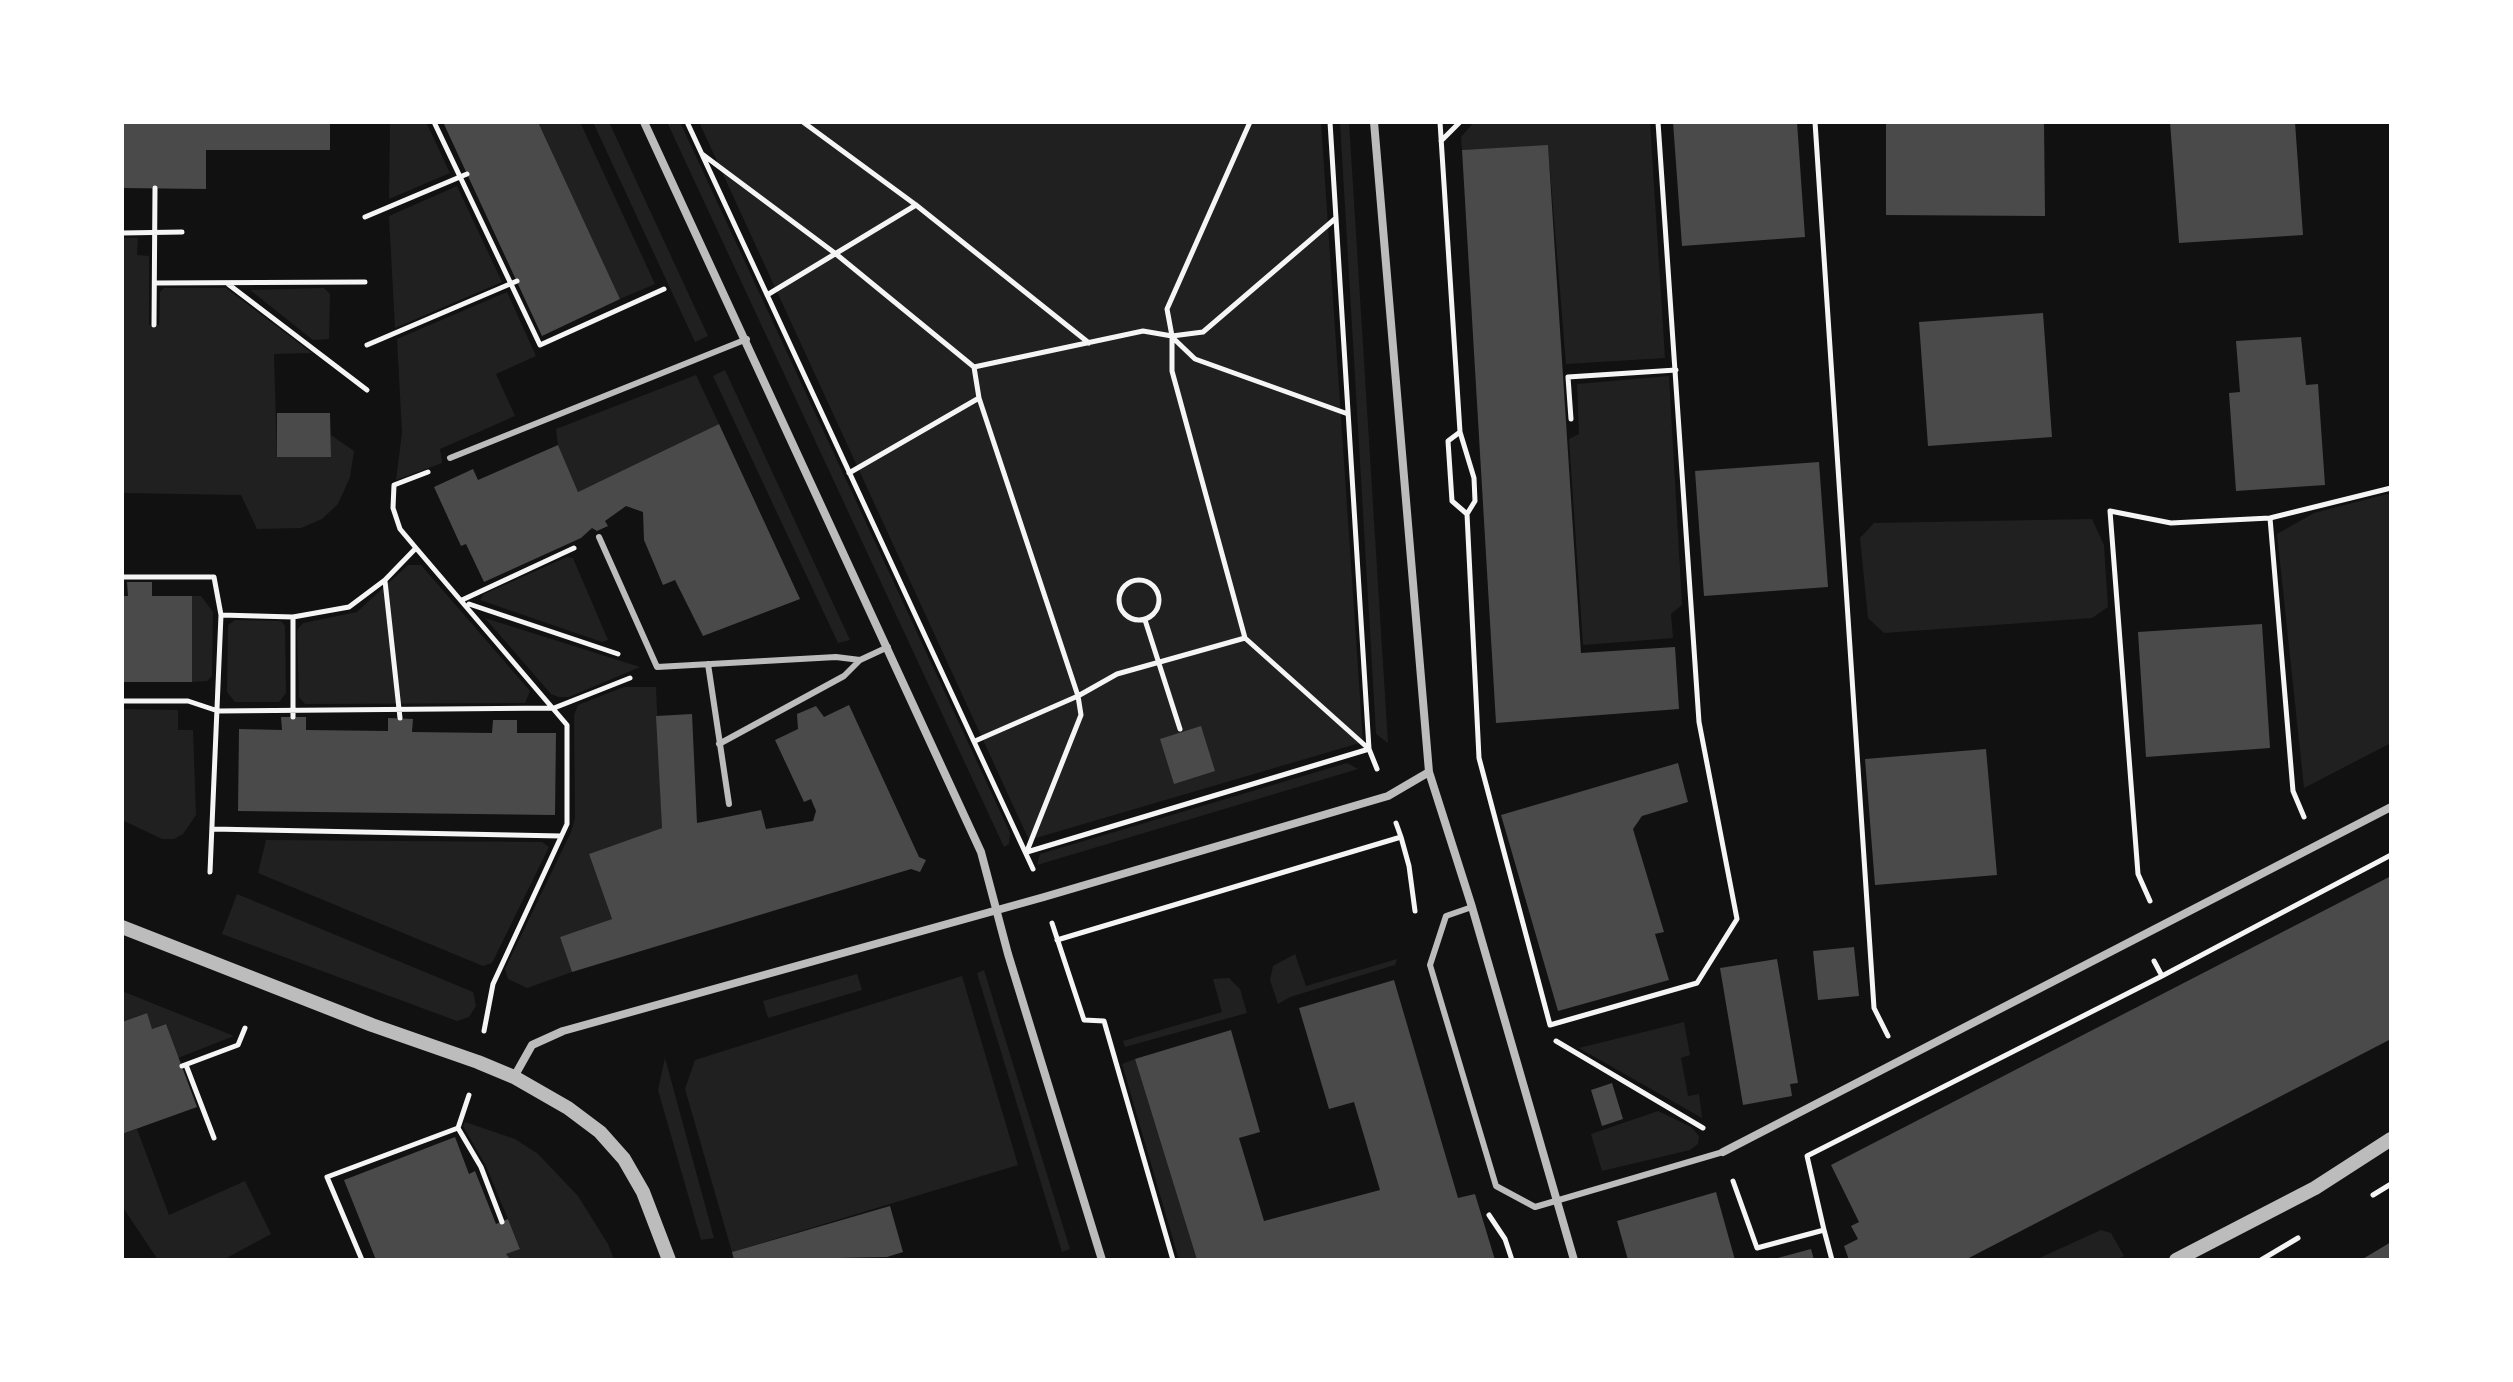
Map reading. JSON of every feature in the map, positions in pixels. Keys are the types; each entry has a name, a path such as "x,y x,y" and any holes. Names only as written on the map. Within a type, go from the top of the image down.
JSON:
{"street":[{"path":"644,122 747,339 981,852 1102,1260"},
{"path":"1374,122 1429,772 1472,907 1574,1260"},
{"path":"514,1077 532,1045 563,1031 1388,796 1429,772"},
{"path":"1723,1152 2391,807"},
{"path":"122,927 372,1025 478,1062 514,1077 568,1108 600,1132 624,1159 643,1192 669,1260"},
{"path":"2176,1260 2315,1188 2391,1139"}],"lane":[{"path":"450,458 747,339"},
{"path":"599,537 657,667 836,657 860,660"},
{"path":"719,744 844,676 860,660 888,647"},
{"path":"708,664 729,804"},
{"path":"1472,907 1446,916 1430,965 1496,1186 1535,1207 1723,1152"}],"path":[{"path":"434,122 540,345 664,289"},
{"path":"687,122 1027,852"},
{"path":"803,122 916,205 1089,343"},
{"path":"1250,122 1167,309 1172,336 1172,371 1245,638 1369,749"},
{"path":"1330,122 1369,749"},
{"path":"1440,122 1460,432 1473,466 1475,501 1467,514 1479,758 1550,1025 1697,983 1737,919 1699,722 1658,122"},
{"path":"1441,142 1460,122"},
{"path":"1815,122 1874,1008 1901,1060"},
{"path":"701,153 836,254 974,367 979,398 1078,696 1081,715 1027,852"},
{"path":"365,217 467,174"},
{"path":"154,325 155,188"},
{"path":"767,295 916,205"},
{"path":"974,367 1143,331 1172,336 1203,332 1336,218"},
{"path":"122,233 182,232"},
{"path":"367,345 517,281"},
{"path":"155,283 365,282"},
{"path":"227,283 367,390"},
{"path":"1172,336 1195,359 1348,414"},
{"path":"1571,419 1568,377 1676,370"},
{"path":"849,473 979,398"},
{"path":"1460,432 1448,441 1452,501 1467,514"},
{"path":"417,476 394,485 393,508 400,529 567,725 567,824 493,984 478,1062 458,1128 481,1167 502,1222"},
{"path":"2162,976 2142,935 2154,909 2138,874 2110,511 2171,523 2270,518 2391,488"},
{"path":"2270,518 2293,791 2308,827 2301,856 2305,899"},
{"path":"464,601 599,537"},
{"path":"221,615 293,617 349,607 385,580 416,548"},
{"path":"122,577 214,577 221,615 210,872"},
{"path":"385,580 400,718"},
{"path":"1135,581 1148,582 1157,592 1156,612 1145,619 1132,619 1120,605 1124,587 1135,581"},
{"path":"464,601 657,667"},
{"path":"293,617 293,717"},
{"path":"1145,619 1156,662 1180,729"},
{"path":"975,741 1078,696 1117,674 1245,638"},
{"path":"122,701 188,701 218,711 554,708 657,667"},
{"path":"505,709 505,720"},
{"path":"1027,852 1369,749"},
{"path":"212,829 561,836"},
{"path":"1832,1260 1807,1156 2162,976 2391,855"},
{"path":"1057,940 1084,1020 1104,1021 1173,1260"},
{"path":"214,1138 184,1066 238,1045 245,1028"},
{"path":"1556,1041 1706,1129 1723,1152 1757,1248 1824,1230"},
{"path":"362,1260 327,1177 458,1128"}],"shaded area":[{"path":"390,122 426,122 450,173 389,199"},
{"path":"538,122 580,122 655,284 620,299"},
{"path":"593,122 609,122 708,336 695,342"},
{"path":"667,122 680,122 1010,833 1009,844 1004,847"},
{"path":"699,122 1321,122 1363,742 1029,840"},
{"path":"1340,122 1349,122 1388,743 1376,734"},
{"path":"1474,122 1650,122 1665,358 1566,364 1548,146 1462,150 1461,137"},
{"path":"457,186 502,282 395,328 389,216"},
{"path":"122,238 138,238 137,255 149,256 149,325 159,325 160,292 164,288 226,288 312,353 274,354 277,457 330,457 331,435 354,451 350,477 338,504 322,519 301,528 257,529 241,495 122,493"},
{"path":"324,288 330,294 329,339 313,340 250,290"},
{"path":"507,292 536,356 496,374 515,416 440,449 442,463 396,480 402,433 397,339"},
{"path":"725,370 850,640 838,643 713,376"},
{"path":"696,375 719,424 578,492 558,445 556,429"},
{"path":"1669,376 1682,605 1671,614 1673,638 1583,645 1569,439 1579,434 1577,384"},
{"path":"2391,493 2391,743 2304,788 2277,534 2314,513"},
{"path":"2092,519 2104,545 2108,607 2092,618 1884,633 1868,618 1860,538 1874,523"},
{"path":"567,557 573,558 608,640 602,642 480,600 484,594"},
{"path":"408,565 421,565 530,691 525,703 305,704 299,697 297,630 303,623 357,612"},
{"path":"192,596 201,596 213,612 212,676 207,681 192,682"},
{"path":"485,618 640,667 569,697 559,697 551,694"},
{"path":"235,620 281,621 285,626 286,693 279,702 235,702 227,692 228,625"},
{"path":"624,687 656,687 662,828 589,854 612,919 560,937 572,972 527,988 508,979 505,969 575,818 574,715 578,705"},
{"path":"122,709 178,710 178,730 193,730 196,815 183,834 174,839 162,839 122,820"},
{"path":"1347,763 1358,769 1037,865 1040,854"},
{"path":"266,840 542,842 549,847 492,963 483,966 258,873"},
{"path":"237,894 473,992 476,1006 469,1017 457,1021 222,934"},
{"path":"1295,954 1306,986 1397,959 1395,965 1290,997 1278,1004 1270,980 1273,966"},
{"path":"984,970 1070,1249 1062,1252 977,973"},
{"path":"857,974 862,990 768,1018 763,1001"},
{"path":"962,976 1018,1165 732,1252 685,1089 695,1060"},
{"path":"1229,978 1240,989 1247,1013 1125,1047 1123,1041 1222,1012 1213,979"},
{"path":"122,991 234,1036 178,1058 165,1024 152,1029 146,1013 122,1022"},
{"path":"1684,1022 1690,1055 1681,1058 1688,1096 1699,1094 1702,1118 1579,1048"},
{"path":"665,1058 714,1238 701,1240 658,1090"},
{"path":"1135,1059 1197,1260 1179,1260 1122,1064"},
{"path":"1658,1111 1691,1127 1699,1136 1698,1144 1690,1150 1602,1171 1591,1134"},
{"path":"465,1122 515,1139 538,1154 578,1196 608,1244 614,1260 511,1260 506,1254 520,1248 486,1166 463,1126"},
{"path":"137,1129 169,1215 245,1181 271,1234 223,1260 158,1260 122,1206 122,1134"},
{"path":"2101,1230 2111,1233 2124,1256 2114,1260 2035,1260"}],"building":[{"path":"122,122 330,122 330,150 206,150 206,189 122,188"},
{"path":"443,122 538,122 620,299 542,336"},
{"path":"1673,122 1797,122 1805,237 1682,246"},
{"path":"1886,122 2044,122 2045,216 1886,215"},
{"path":"2170,122 2295,122 2303,235 2179,243"},
{"path":"1548,145 1581,653 1675,647 1679,709 1496,723 1462,150"},
{"path":"2043,313 2052,437 1928,446 1919,322"},
{"path":"2301,337 2306,385 2318,384 2325,485 2236,491 2229,393 2240,392 2236,341"},
{"path":"277,413 330,413 331,457 277,457"},
{"path":"719,424 800,599 703,636 675,580 663,585 644,540 643,512 626,506 605,521 608,526 597,531 592,528 581,538 484,582 466,544 461,546 434,487 473,469 478,480 558,445 578,492"},
{"path":"1819,462 1828,587 1704,596 1695,471"},
{"path":"127,582 152,582 152,596 192,596 192,682 122,682 122,596 128,596"},
{"path":"2262,624 2270,748 2146,757 2138,632"},
{"path":"849,705 919,857 926,860 920,872 911,869 572,972 560,937 612,919 589,854 662,828 656,716 692,714 697,823 761,810 766,829 813,821 816,811 811,799 804,802 775,740 798,729 797,714 816,706 824,717"},
{"path":"281,717 306,717 306,730 388,731 388,718 413,719 412,732 492,733 493,720 517,720 517,733 556,733 555,815 238,811 239,729 282,730"},
{"path":"1201,726 1215,771 1174,784 1160,739"},
{"path":"1986,749 1997,875 1875,885 1865,759"},
{"path":"1678,763 1688,802 1642,816 1633,829 1664,932 1655,934 1669,980 1558,1011 1501,815"},
{"path":"2391,876 2391,1039 1965,1260 1849,1260 1844,1246 1858,1239 1851,1226 1859,1222 1831,1165"},
{"path":"1854,947 1859,996 1818,1000 1813,951"},
{"path":"1777,959 1798,1083 1790,1084 1792,1096 1743,1105 1720,968"},
{"path":"1394,980 1458,1198 1475,1194 1495,1260 1197,1260 1135,1059 1231,1030 1260,1132 1239,1138 1264,1221 1380,1190 1354,1102 1329,1109 1299,1008"},
{"path":"147,1013 152,1029 166,1024 197,1107 122,1134 122,1022"},
{"path":"1612,1083 1623,1119 1602,1126 1591,1090"},
{"path":"455,1137 469,1174 475,1171 496,1224 508,1219 520,1249 506,1254 511,1260 376,1260 344,1180"},
{"path":"1716,1192 1735,1260 1628,1260 1617,1221"},
{"path":"890,1206 903,1252 887,1257 734,1260 732,1252"},
{"path":"2391,1242 2391,1260 2361,1260"},
{"path":"1811,1249 1814,1260 1774,1260 1774,1259"}]}
